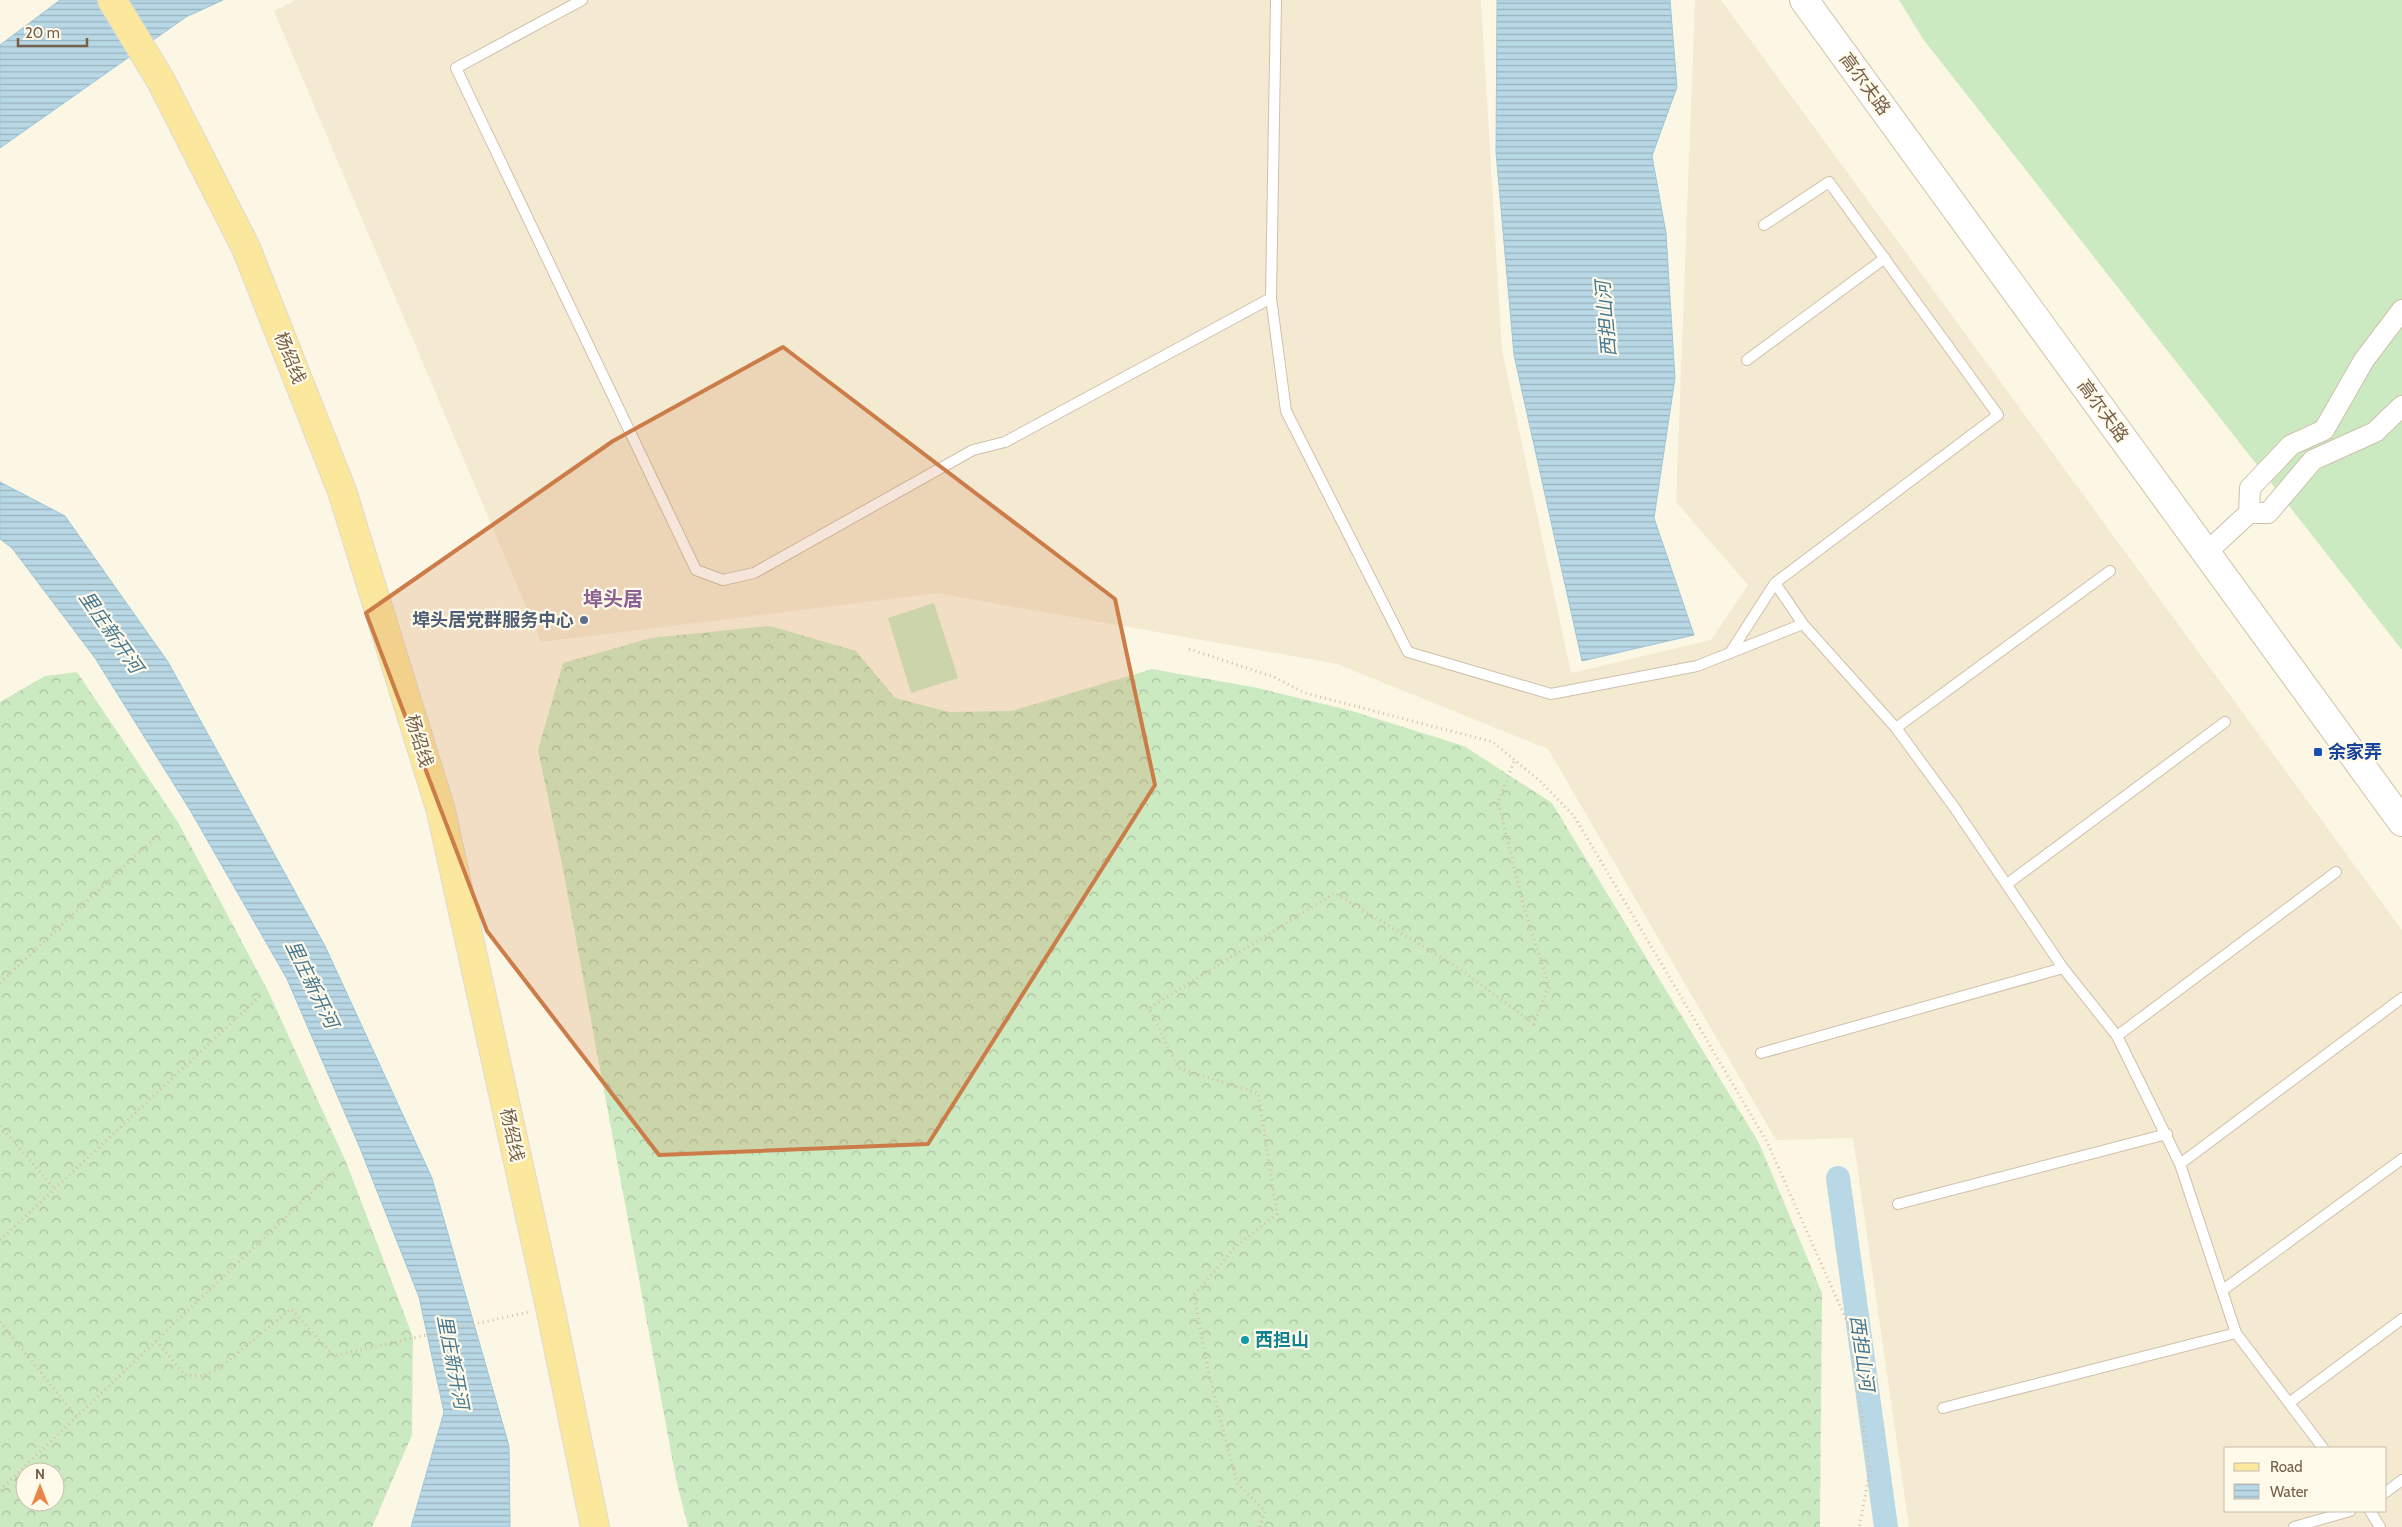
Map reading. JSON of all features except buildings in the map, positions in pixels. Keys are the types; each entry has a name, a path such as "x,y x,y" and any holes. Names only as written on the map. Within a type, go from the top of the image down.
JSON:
{"main road":[{"name":"杨绍线","path":"112,0 161,81 246,248 342,491 441,811 550,1307 595,1527"}],"street":[{"name":"高尔夫路","path":"1804,0 2402,822"},
{"path":"2249,513 2250,488 2290,445 2324,430 2364,360 2402,310"},
{"path":"2206,553 2249,513 2268,513 2312,460 2375,432 2402,406"}],"lane":[{"path":"582,0 456,68 696,570 723,580 754,573 973,450 1005,442 1271,298"},
{"path":"1276,0 1271,298 1286,411 1408,652 1551,694 1697,666 1803,624"},
{"path":"1730,653 1775,582 1998,416 1829,182 1764,225"},
{"path":"1747,360 1885,258"},
{"path":"1896,728 2110,571"},
{"path":"1775,582 1803,624 1896,728 2008,884 2063,968 2117,1036 2167,1134 2180,1164 2236,1333 2322,1447"},
{"path":"2008,884 2225,722"},
{"path":"2117,1036 2336,872"},
{"path":"1761,1053 2063,968"},
{"path":"2180,1164 2402,998"},
{"path":"1898,1204 2167,1134"},
{"path":"2223,1290 2402,1158"},
{"path":"2289,1403 2402,1319"},
{"path":"1943,1408 2236,1333"},
{"path":"2387,1491 2402,1480"},
{"path":"2294,1527 2346,1512"},
{"path":"2371,1512 2380,1527"}],"path":[{"path":"1189,649 1274,677 1305,693 1493,742 1540,781 1574,816 1762,1134 1849,1326 1870,1471 1859,1527"},
{"path":"1260,1527 1265,1511 1237,1483 1208,1370 1194,1295 1236,1246 1277,1214 1258,1093 1178,1068 1149,1008 1335,893 1460,970 1534,1024 1549,984 1525,911 1498,802 1515,759"},
{"path":"0,983 161,832"},
{"path":"0,1240 258,998"},
{"path":"0,1126 54,1188"},
{"path":"0,1490 334,1172"},
{"path":"156,1341 185,1374 202,1376 217,1370 291,1309 334,1356 550,1307"},
{"path":"0,1322 76,1416"}],"highlighted area":[{"path":"783,347 1115,599 1155,785 928,1144 659,1155 487,931 366,613 613,441"}],"shaded area":[{"path":"296,0 1481,0 1502,350 1571,673 1711,640 1748,585 1676,502 1695,0 1721,0 2402,930 2402,1527 1909,1527 1853,1138 1776,1140 1548,749 1337,664 937,593 541,642 274,11"}],"green space":[{"path":"1899,0 2402,0 2402,650 1923,39"},
{"path":"934,603 958,678 911,693 888,618"},
{"path":"770,626 856,651 895,698 949,712 1012,711 1152,669 1258,688 1352,711 1464,746 1552,803 1759,1143 1822,1293 1820,1527 688,1527 676,1479 563,869 538,750 563,663 651,638"},
{"path":"77,672 178,822 268,991 346,1162 413,1337 412,1435 372,1527 0,1527 0,702 45,676"}],"water":[{"path":"60,0 223,0 186,17 0,148 0,45"},
{"path":"1497,0 1670,0 1677,87 1652,156 1666,233 1675,378 1654,518 1694,635 1582,661 1514,355 1496,152"},
{"name":"里庄新开河","path":"0,482 65,516 168,662 325,946 432,1178 509,1446 510,1527 411,1527 444,1412 419,1297 360,1148 287,979 190,810 95,658 12,548 0,539"}],"waterway":[{"name":"西担山河","path":"1838,1178 1886,1527"}],"place":[{"name":"埠头居党群服务中心","path":"584,620"},
{"name":"余家弄","path":"2318,752"},
{"name":"西担山","path":"1245,1340"}],"district":[{"name":"埠头居","path":"613,599"}]}
